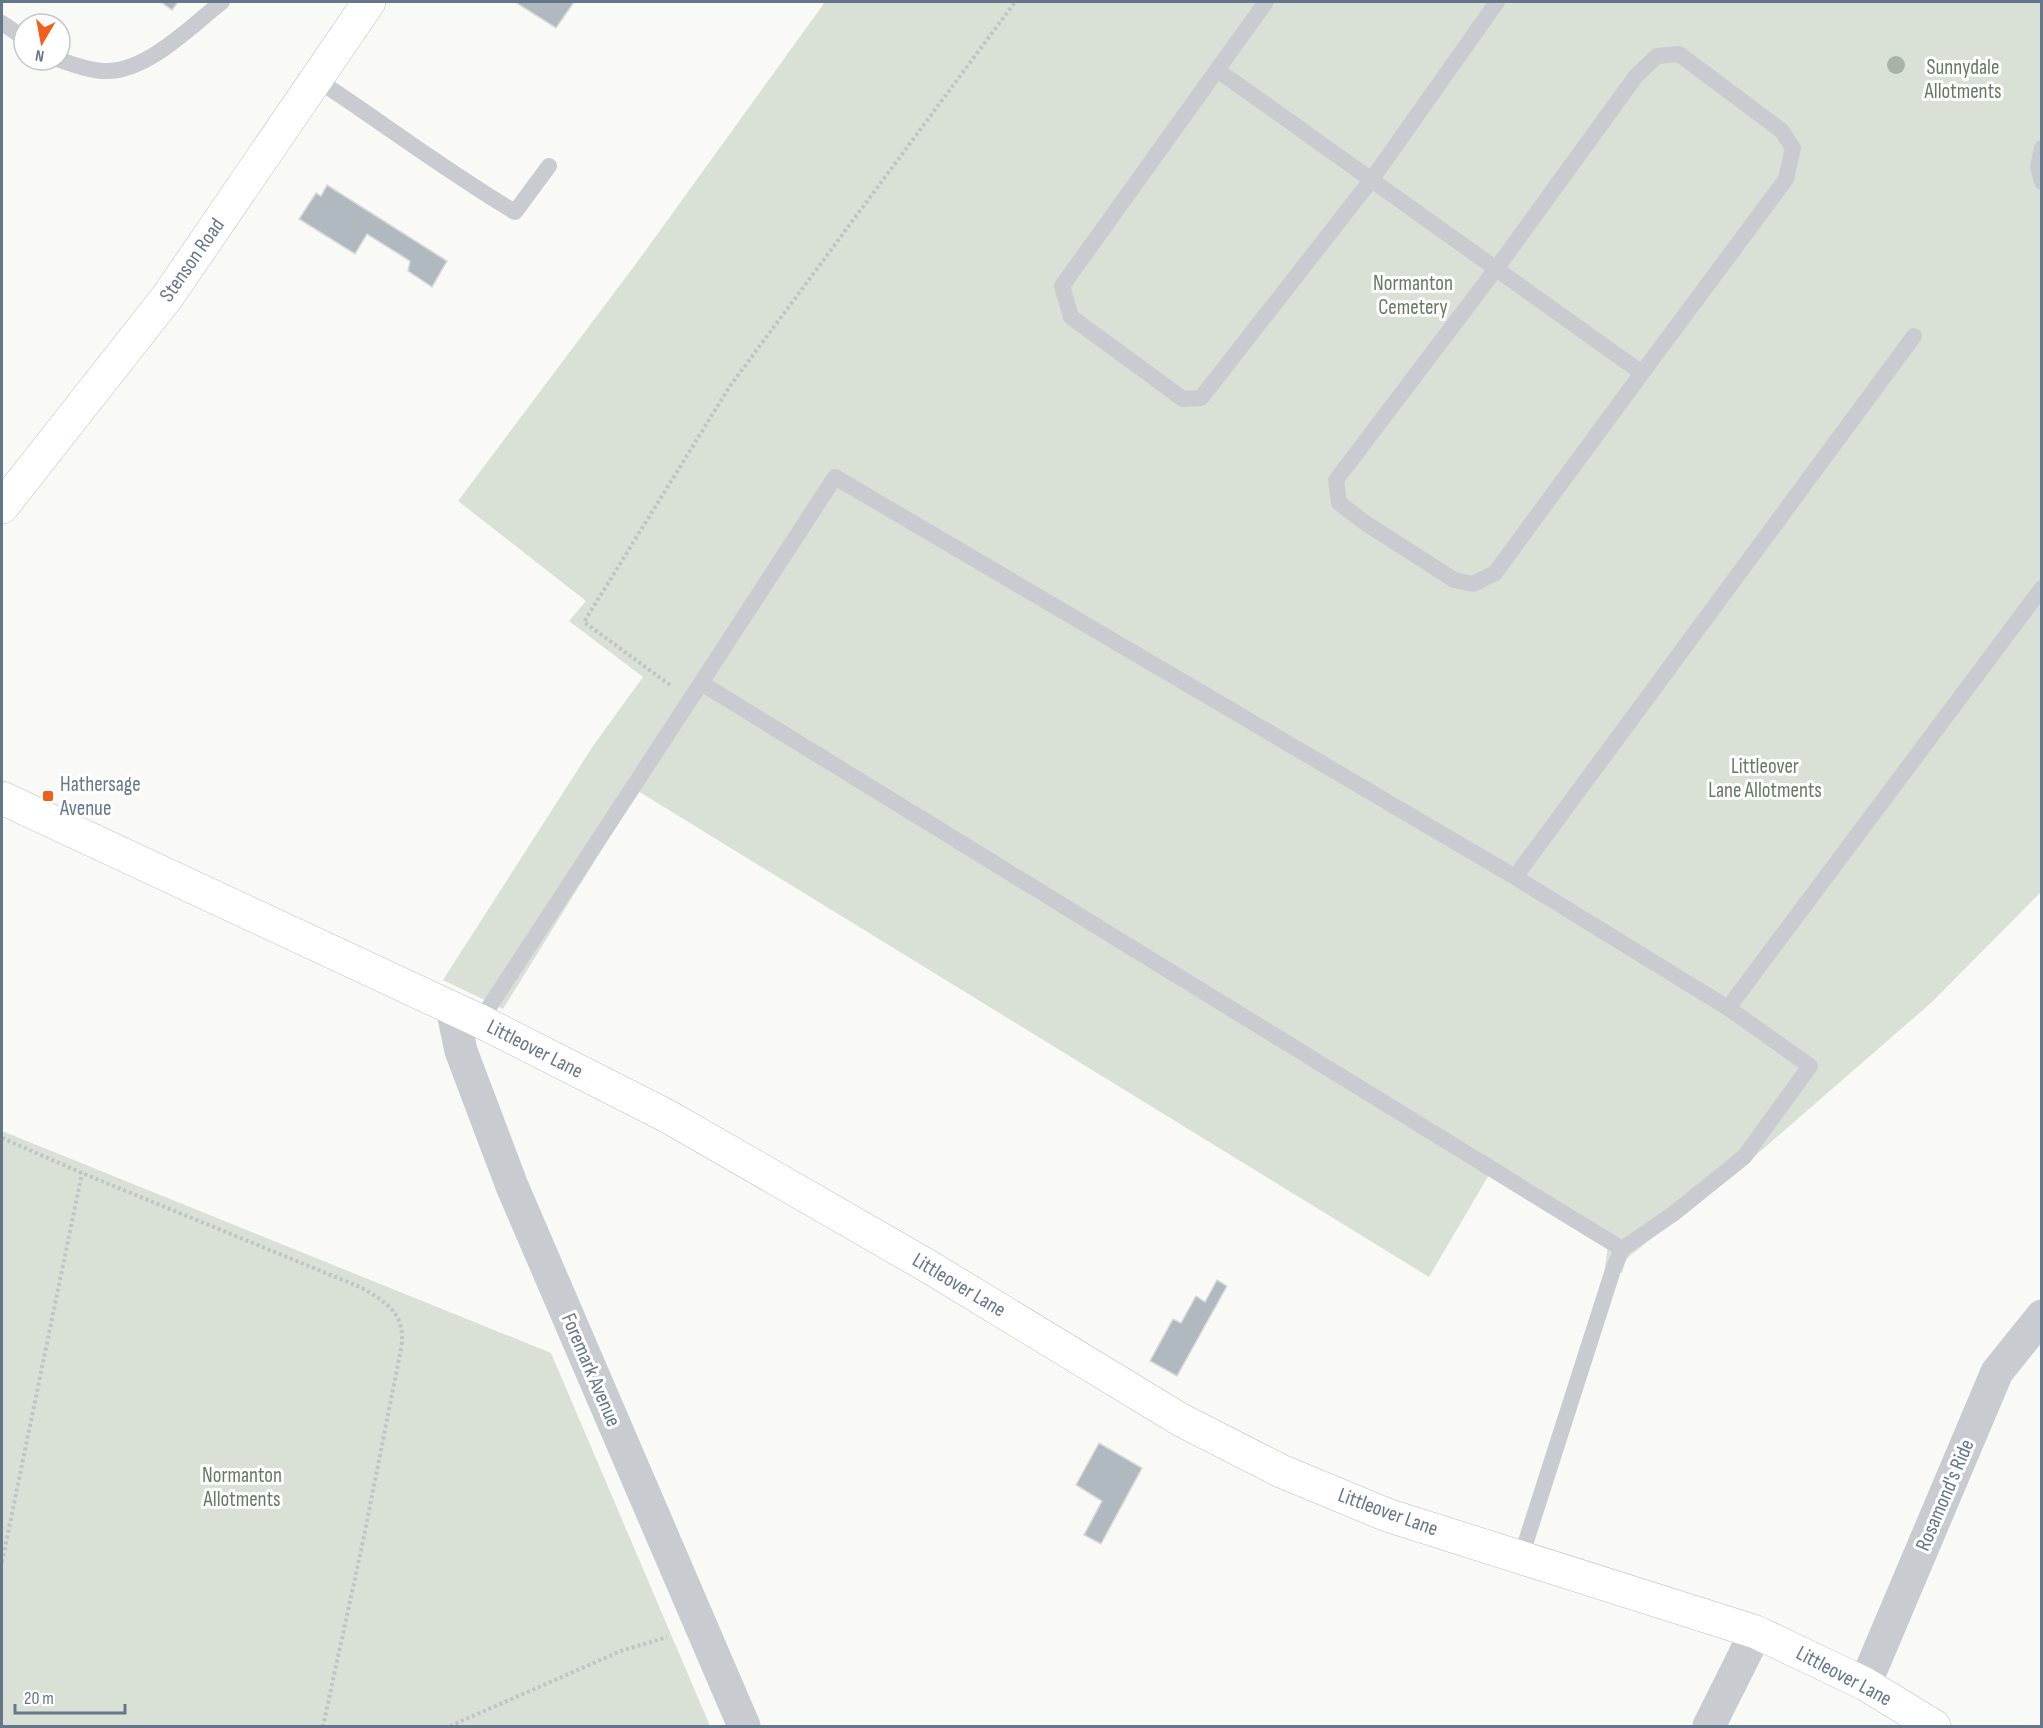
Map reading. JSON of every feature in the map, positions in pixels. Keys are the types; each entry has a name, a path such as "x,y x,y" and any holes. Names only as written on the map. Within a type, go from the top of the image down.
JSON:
{"street":[{"name":"Stenson Road","path":"2,507 168,296 369,2"},
{"name":"Littleover Lane","path":"2,798 466,1015 667,1116 926,1265 1181,1420 1281,1470 1387,1515 1756,1632 1865,1684 1934,1726"},
{"name":"Foremark Avenue","path":"466,1015 462,1051 512,1186 744,1726"},
{"name":"Rosamond's Ride","path":"1865,1684 1998,1372 2042,1316"},
{"path":"1709,1726 1756,1632"}],"lane":[{"path":"72,63 107,71 128,69 148,60 222,2"},
{"path":"1266,2 1062,286 1071,317 1183,399 1201,398 1372,179 1497,2"},
{"path":"1679,54 1782,131 1793,148 1786,179 1641,373 1495,573 1473,584 1454,580 1364,522 1339,503 1336,480 1496,269 1636,76 1657,57 1679,54"},
{"path":"1217,70 1641,373"},
{"path":"316,79 471,186 514,212 549,166"},
{"path":"2042,148 2038,167 2042,182"},
{"path":"1515,877 1914,336"},
{"path":"466,1015 690,700 835,477 1515,877 1728,1008 1809,1066 1744,1156 1673,1214 1622,1249 1613,1270 1521,1557"},
{"path":"1728,1008 2042,588"},
{"path":"701,683 1622,1249"}],"path":[{"path":"690,700 584,622 730,386 1015,2"},
{"path":"2,1138 360,1287 390,1306 403,1327 402,1349 323,1726"},
{"path":"2,1562 82,1173"},
{"path":"450,1726 621,1651 671,1636"}],"green space":[{"name":"Littleover Lane Allotments","path":"825,2 2041,2 2041,892 1932,1002 1748,1162 1626,1259 1622,1273 1605,1267 1608,1245 1490,1173 1429,1277 638,791 503,1009 443,980 593,746 643,677 569,621 586,601 458,501 641,257"},
{"name":"Normanton Allotments","path":"2,1131 551,1353 710,1726 2,1726"}],"building":[{"path":"161,2 178,2 172,10"},
{"path":"515,2 574,2 556,28"},
{"path":"327,185 447,261 432,287 408,271 410,261 367,234 355,254 299,219 316,193 321,196"},
{"path":"1217,1280 1227,1286 1177,1376 1150,1361 1173,1319 1181,1323 1196,1296 1205,1302"},
{"path":"1099,1443 1142,1468 1101,1544 1084,1535 1102,1501 1076,1485"}],"place":[{"name":"Hathersage Avenue","path":"48,796"}],"park label":[{"name":"Sunnydale Allotments","path":"1963,79"},
{"name":"Normanton Cemetery","path":"1413,295"}]}
